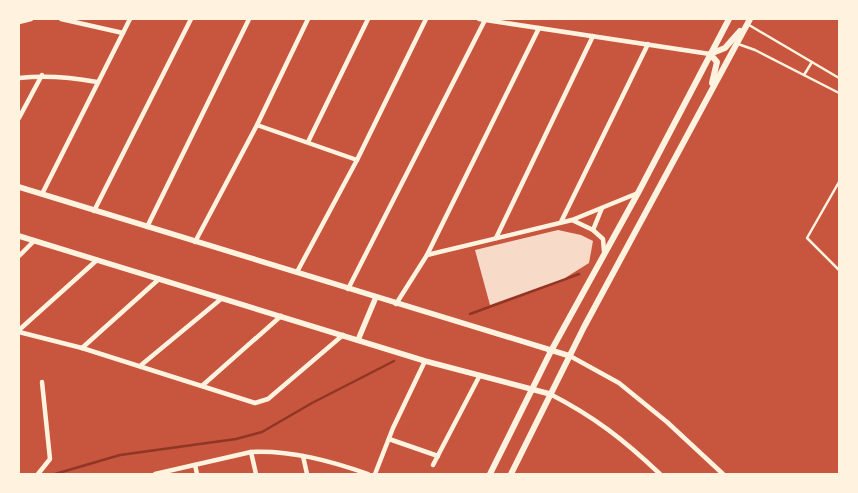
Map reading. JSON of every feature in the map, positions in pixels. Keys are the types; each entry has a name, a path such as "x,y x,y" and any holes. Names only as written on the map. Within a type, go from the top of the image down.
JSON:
{"main road":[{"path":"490,474 551,351 638,193 729,19"},
{"path":"710,54 725,48 748,21"},
{"path":"510,474 550,394 748,21"},
{"path":"706,100 717,64 716,59 710,54"}],"street":[{"path":"19,22 31,19"},
{"path":"61,19 123,33"},
{"path":"42,194 130,19"},
{"path":"94,211 191,19"},
{"path":"147,227 249,19"},
{"path":"195,242 257,125 308,19"},
{"path":"308,142 368,19"},
{"path":"296,272 356,160 426,19"},
{"path":"479,19 710,54"},
{"path":"348,289 485,20"},
{"path":"396,304 427,255 539,28"},
{"path":"496,238 593,36"},
{"path":"561,222 648,44"},
{"path":"19,78 42,75 67,76 97,82"},
{"path":"19,118 42,75"},
{"path":"257,125 356,160"},
{"path":"19,187 570,356 620,383 667,422 723,474"},
{"path":"427,255 572,220 638,193"},
{"path":"593,230 602,208"},
{"path":"572,220 593,230 603,239 604,256"},
{"path":"19,236 425,361 550,394 586,413 624,440 660,474"},
{"path":"19,256 34,241"},
{"path":"19,331 97,260"},
{"path":"82,348 159,279"},
{"path":"358,340 376,297"},
{"path":"140,366 221,299"},
{"path":"203,385 281,316"},
{"path":"19,331 203,385 250,403 260,403 268,399 343,335"},
{"path":"375,474 425,361"},
{"path":"433,465 480,375"},
{"path":"38,474 50,459 42,382"},
{"path":"389,439 438,456"},
{"path":"251,452 256,474"},
{"path":"156,474 251,452 284,452 368,474"},
{"path":"303,456 307,474"},
{"path":"195,465 198,474"}],"lane":[{"path":"748,21 839,78"},
{"path":"736,44 755,50 839,93"},
{"path":"804,75 812,62"},
{"path":"839,182 807,238 839,270"}],"building":[{"path":"558,230 581,235 593,241 589,263 565,278 490,305 475,250"}],"waterway":[{"path":"470,314 579,274"},
{"path":"55,474 120,455 236,439 262,432 312,403 394,361"}]}
